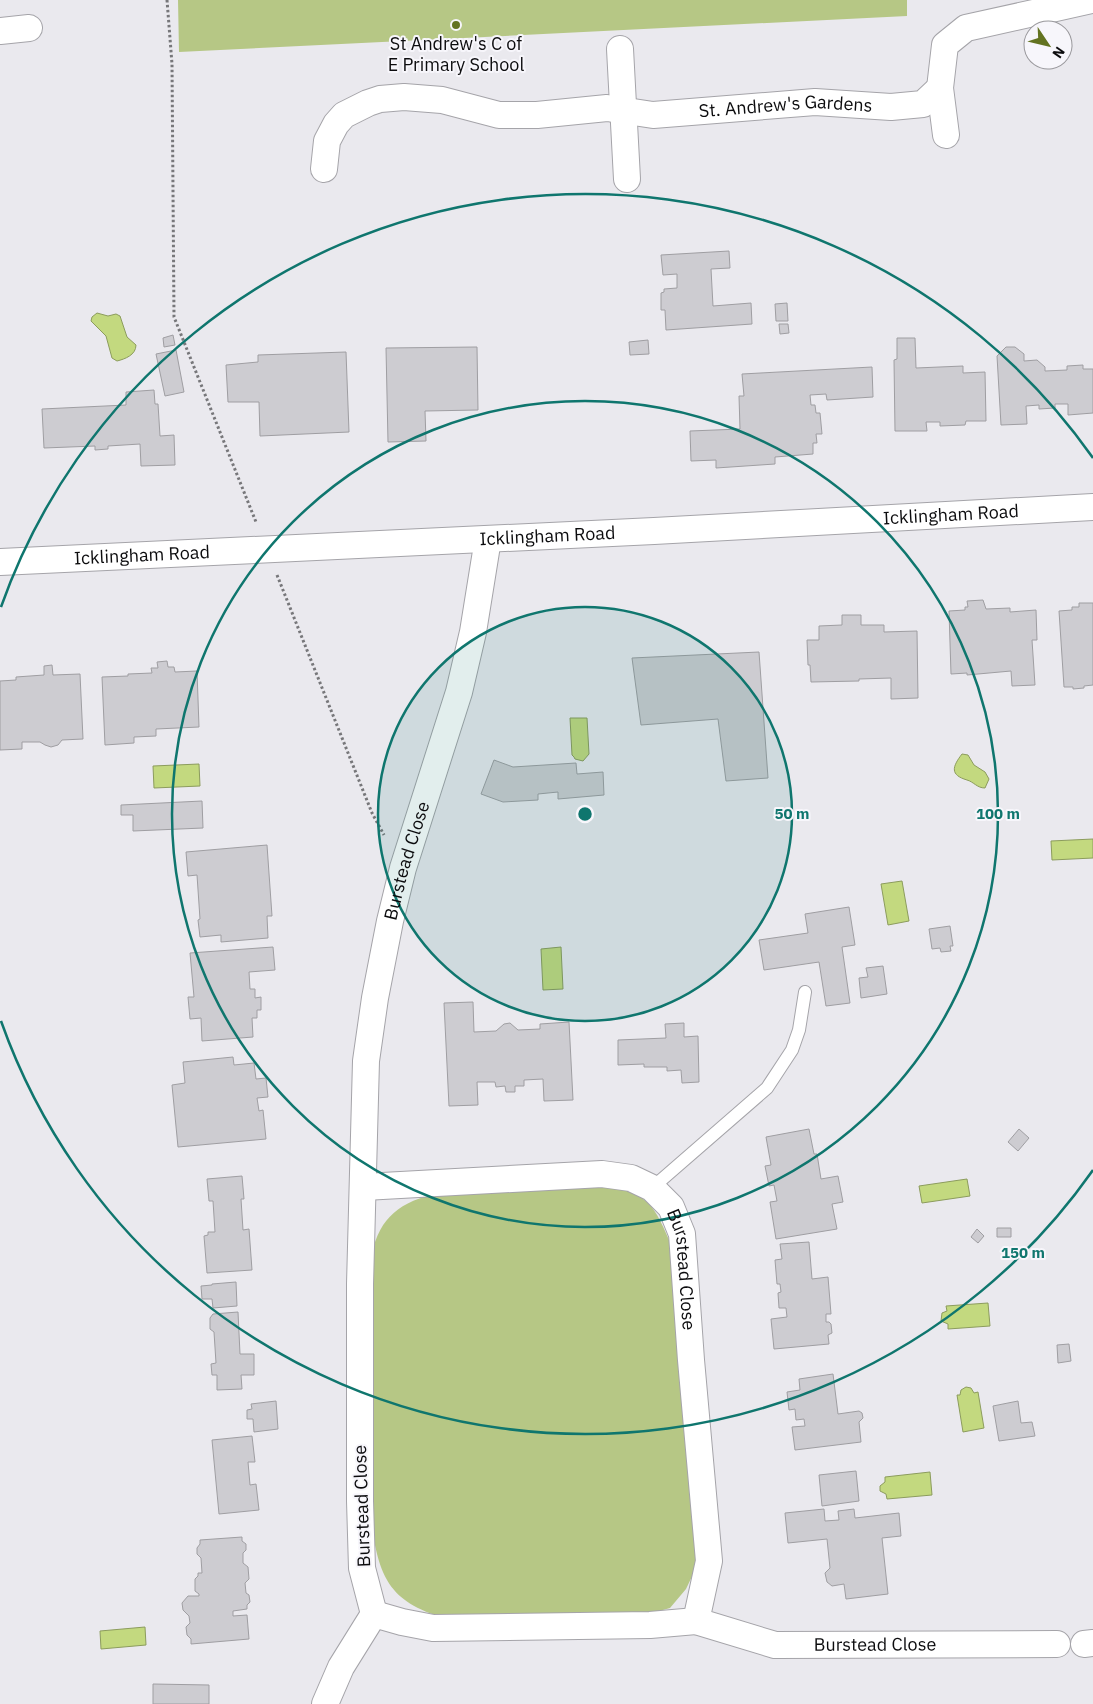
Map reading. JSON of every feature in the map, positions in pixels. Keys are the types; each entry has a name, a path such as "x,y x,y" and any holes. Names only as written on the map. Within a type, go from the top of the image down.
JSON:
{"street":[{"path":"946,135 940,88 945,46 966,28 1092,0"},
{"path":"0,31 28,28"},
{"path":"620,49 628,179"},
{"name":"St. Andrew's Gardens","path":"324,169 327,141 336,124 344,115 380,99 404,97 442,100 499,115 522,116 607,108 653,115 814,102 891,107 923,104 940,88"},
{"name":"Icklingham Road","path":"0,562 488,539 1093,507"},
{"name":"Burstead Close","path":"488,539 474,632 459,692 403,868 390,921 366,1060 360,1284 360,1502 362,1568 374,1614 433,1628 650,1625 696,1621 774,1645 1057,1644"},
{"name":"Burstead Close","path":"364,1187 602,1174 631,1178 652,1188 671,1207 682,1234 709,1561 696,1621"},
{"path":"325,1704 342,1667 374,1614"}],"lane":[{"path":"652,1188 767,1088 792,1050 799,1030 805,992"}],"path":[{"path":"167,0 172,64 174,317 372,813 403,868"}],"shaded area":[{"name":"St Andrew's C of E Primary School","path":"178,0 907,0 907,16 179,52"},
{"path":"97,313 108,316 116,314 120,316 127,337 136,345 132,354 127,358 117,361 112,358 106,336 91,321 92,317"},
{"path":"570,718 587,718 589,754 583,761 575,759 572,755"},
{"path":"962,754 968,755 974,765 985,772 989,779 985,788 961,778 955,773 956,763"},
{"path":"199,764 200,786 154,788 153,766"},
{"path":"1093,839 1093,858 1052,860 1051,841"},
{"path":"902,881 909,921 888,925 881,884"},
{"path":"561,947 563,989 543,990 541,949"},
{"path":"967,1179 970,1196 922,1203 919,1186"},
{"path":"602,1183 628,1191 645,1200 657,1215 669,1240 698,1542 696,1568 686,1589 670,1608 645,1615 445,1618 425,1611 409,1603 388,1582 377,1554 370,1517 370,1261 373,1247 383,1225 398,1209 419,1198 433,1194"},
{"path":"988,1303 990,1326 948,1329 948,1324 941,1321 942,1313 947,1311 946,1306"},
{"path":"966,1387 971,1388 974,1393 978,1392 984,1428 963,1432 957,1395 960,1395 961,1390"},
{"path":"930,1472 932,1495 887,1499 886,1494 880,1491 880,1486 885,1482 885,1477"},
{"path":"145,1627 146,1645 101,1649 100,1631"}],"building":[{"path":"729,251 730,268 711,269 713,306 751,303 752,324 666,330 665,310 661,310 661,293 664,292 664,289 677,288 677,274 663,275 661,255"},
{"path":"787,303 788,321 776,321 775,304"},
{"path":"779,324 788,324 789,333 780,334"},
{"path":"173,335 175,345 164,347 163,338"},
{"path":"897,338 915,338 916,368 963,366 963,373 985,372 986,421 966,421 965,425 940,426 940,422 926,422 927,431 895,431 894,360 897,359"},
{"path":"648,340 649,354 630,355 629,342"},
{"path":"477,347 478,410 425,411 426,441 388,442 386,348"},
{"path":"1006,347 1015,347 1024,354 1024,361 1037,360 1045,367 1045,371 1067,370 1067,366 1083,365 1083,369 1093,369 1093,413 1068,415 1068,404 1055,404 1055,408 1039,409 1039,405 1026,406 1027,424 1001,425 997,356"},
{"path":"176,350 184,392 165,396 156,354"},
{"path":"346,352 349,432 260,436 259,402 228,402 226,365 258,362 258,355"},
{"path":"872,367 873,397 827,400 826,394 810,395 811,405 815,405 816,413 820,413 822,434 816,434 817,443 813,443 813,454 775,457 775,464 716,468 716,460 691,461 690,431 740,429 739,396 744,396 742,374"},
{"path":"154,390 155,404 158,404 160,436 174,435 175,465 141,466 140,444 108,446 108,449 95,450 95,446 44,448 42,409 126,405 126,392"},
{"path":"983,600 986,609 1010,608 1010,612 1036,610 1037,640 1032,640 1035,685 1012,686 1011,671 967,675 967,673 951,674 949,611 965,610 965,607 968,607 967,601"},
{"path":"1079,603 1093,603 1093,685 1073,689 1073,687 1064,687 1059,611 1072,610 1072,607 1079,607"},
{"path":"842,615 861,615 861,625 884,625 884,632 917,631 918,698 891,699 891,678 811,682 807,640 819,640 819,626 842,625"},
{"path":"759,652 768,778 726,781 718,719 641,725 632,658"},
{"path":"167,661 168,667 174,667 175,672 197,671 199,727 156,729 156,736 134,737 134,743 105,745 102,677 152,673 151,668 158,668 157,662"},
{"path":"52,665 53,675 80,674 83,739 62,740 58,745 51,747 40,742 22,742 22,749 0,750 0,681 16,680 16,677 44,675 44,666"},
{"path":"494,760 513,767 576,763 577,774 603,772 604,795 558,799 558,792 538,794 538,800 503,802 481,794"},
{"path":"202,801 203,828 133,831 133,815 121,815 121,805"},
{"path":"267,845 272,916 267,916 268,938 221,942 221,935 200,937 197,875 188,876 186,852"},
{"path":"849,907 855,945 842,947 850,1003 826,1006 819,962 764,970 759,940 808,933 805,914"},
{"path":"950,926 953,946 950,946 951,951 941,952 940,948 932,949 929,929"},
{"path":"273,947 275,970 249,972 250,989 255,989 255,998 261,997 261,1010 257,1010 257,1018 252,1018 253,1037 202,1041 201,1018 190,1019 188,997 194,997 190,953"},
{"path":"883,966 887,994 861,998 859,978 868,977 866,968"},
{"path":"473,1002 474,1032 496,1031 504,1024 510,1023 518,1030 540,1029 540,1024 569,1022 573,1100 544,1101 543,1079 524,1080 524,1086 515,1086 515,1092 506,1092 505,1086 496,1087 495,1082 477,1082 478,1105 449,1106 444,1003"},
{"path":"684,1023 684,1037 698,1036 699,1082 682,1083 681,1070 667,1071 667,1067 644,1067 644,1064 618,1065 618,1040 666,1038 665,1024"},
{"path":"233,1057 234,1065 254,1063 256,1079 266,1078 268,1097 257,1098 259,1111 263,1110 266,1139 178,1147 172,1085 185,1083 183,1062"},
{"path":"809,1129 814,1154 817,1154 821,1179 838,1176 843,1202 832,1204 837,1229 776,1239 770,1202 777,1201 774,1185 769,1186 765,1166 771,1165 766,1137"},
{"path":"1019,1129 1029,1138 1018,1151 1008,1142"},
{"path":"242,1176 244,1199 241,1199 243,1230 249,1229 252,1270 207,1273 204,1236 208,1235 208,1232 215,1232 213,1201 209,1201 207,1179"},
{"path":"997,1228 1011,1228 1011,1237 997,1237"},
{"path":"977,1229 984,1236 978,1243 971,1237"},
{"path":"809,1242 812,1279 828,1277 831,1314 826,1314 826,1322 831,1324 832,1333 828,1335 829,1344 774,1349 771,1319 787,1317 786,1308 779,1308 778,1293 781,1292 780,1284 777,1284 775,1260 782,1259 780,1244"},
{"path":"236,1282 237,1306 213,1308 212,1299 202,1299 201,1286"},
{"path":"238,1312 240,1354 254,1354 254,1375 241,1375 242,1389 217,1390 217,1375 212,1375 211,1364 216,1363 214,1332 210,1329 210,1318 213,1314"},
{"path":"1069,1344 1071,1361 1058,1363 1057,1345"},
{"path":"833,1374 838,1414 859,1411 862,1413 863,1418 859,1422 861,1442 795,1450 792,1427 805,1426 804,1419 796,1420 795,1409 789,1410 787,1392 800,1390 799,1379"},
{"path":"276,1401 278,1429 254,1432 253,1419 247,1419 247,1410 252,1409 251,1404"},
{"path":"1018,1401 1021,1423 1032,1422 1035,1436 999,1441 993,1406"},
{"path":"252,1436 255,1462 248,1462 250,1485 256,1484 259,1510 219,1514 212,1440"},
{"path":"856,1471 859,1501 822,1506 819,1475"},
{"path":"824,1509 825,1521 839,1520 838,1511 854,1509 855,1518 899,1513 901,1536 882,1538 888,1594 846,1599 844,1584 832,1586 827,1582 825,1573 830,1568 827,1539 788,1543 785,1513"},
{"path":"242,1537 242,1541 246,1544 246,1550 243,1553 243,1563 248,1567 249,1579 245,1583 246,1593 249,1595 250,1602 247,1605 247,1609 233,1611 233,1616 247,1615 249,1639 191,1644 186,1627 190,1623 189,1616 183,1610 182,1603 188,1596 199,1596 195,1591 195,1579 198,1573 202,1573 201,1558 197,1554 200,1540"},
{"path":"153,1684 209,1685 209,1704 153,1704"}],"place":[{"name":"St Andrew's C of E Primary School","path":"456,25"}]}
